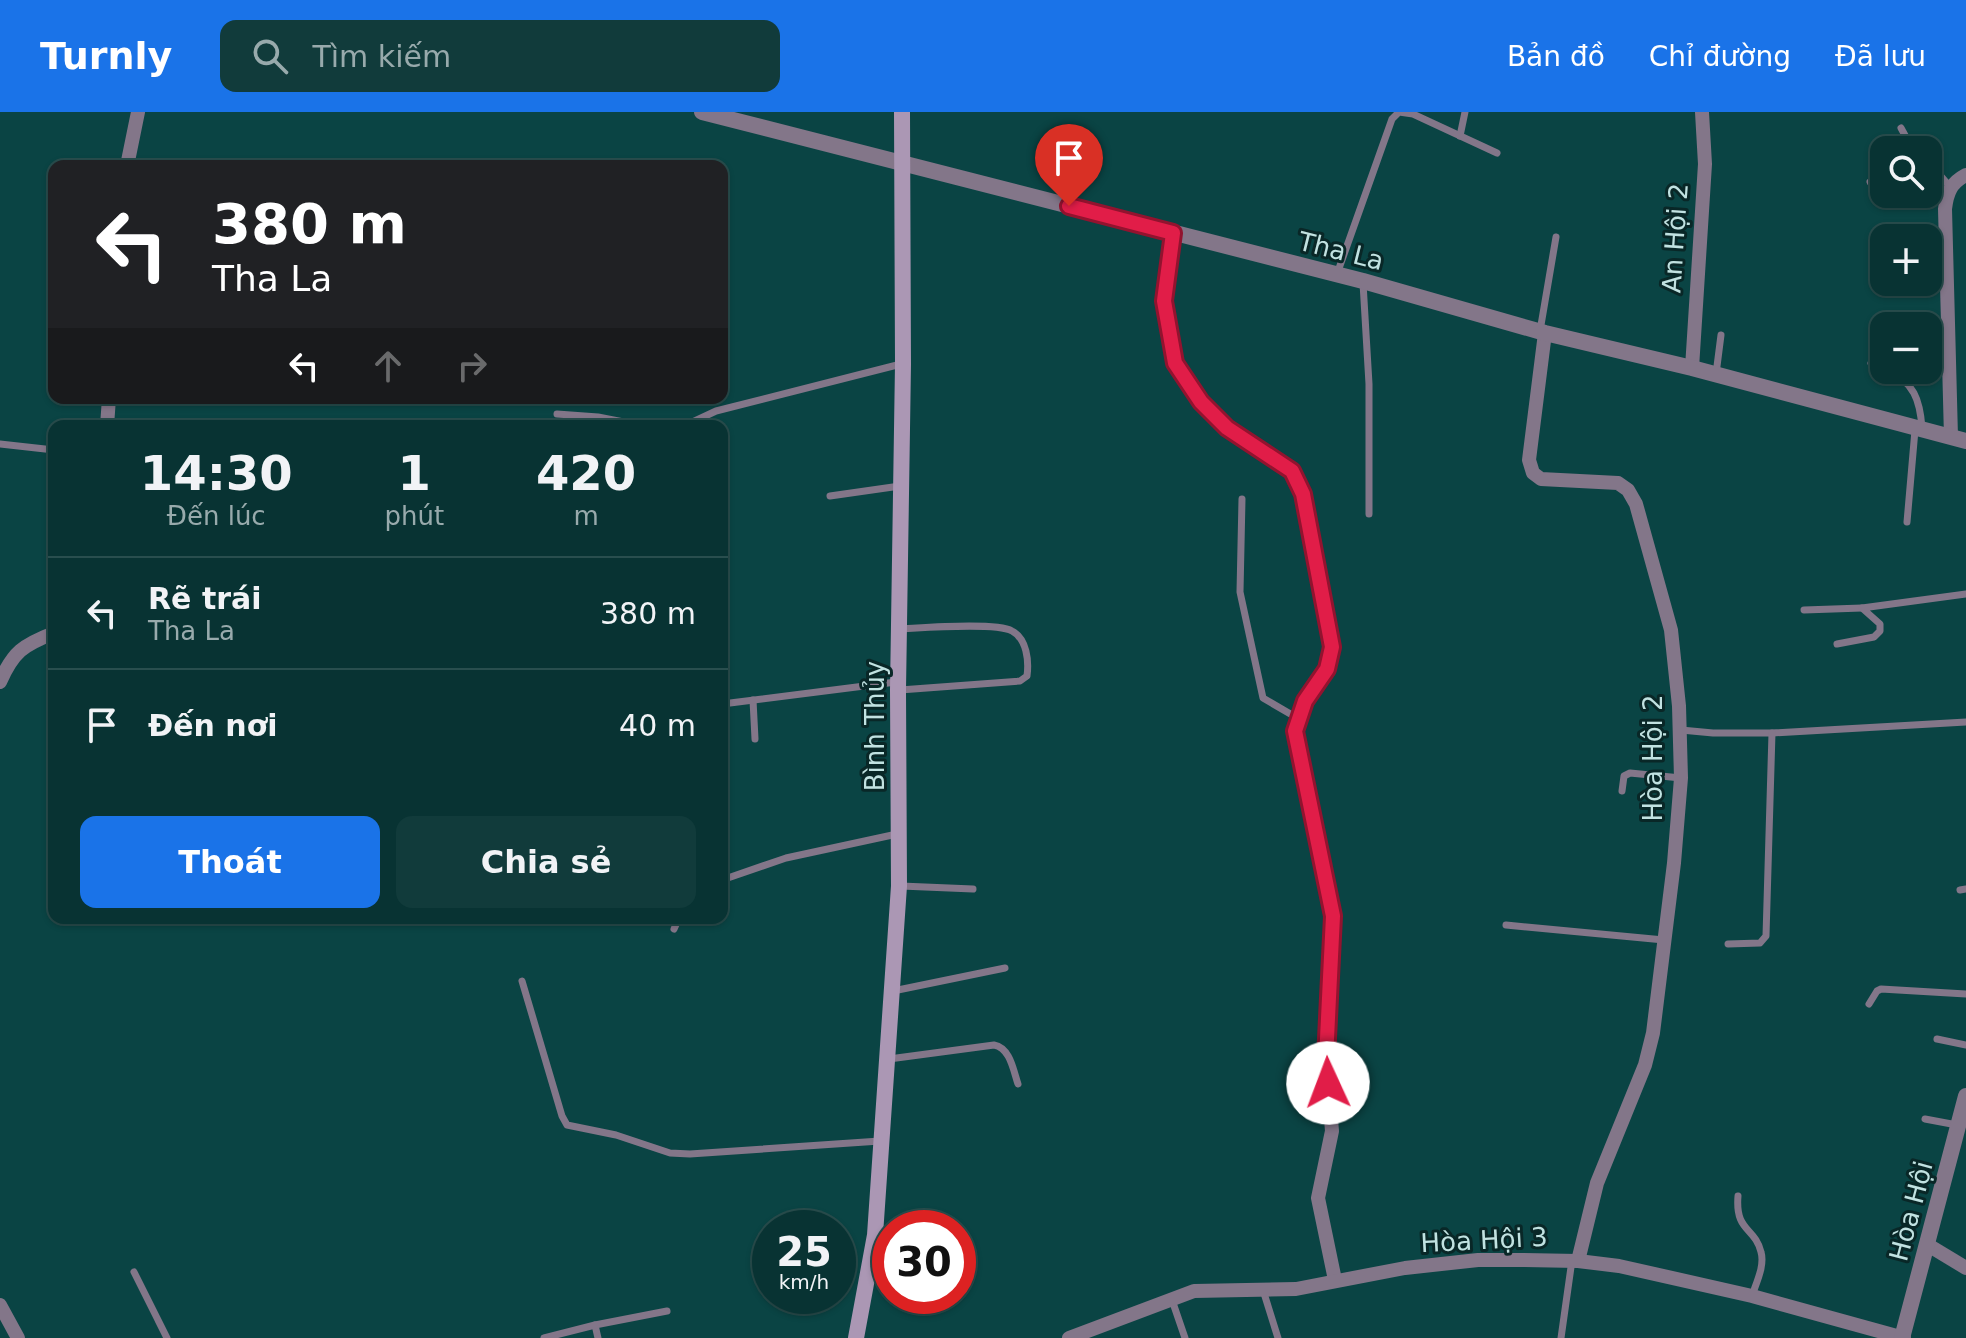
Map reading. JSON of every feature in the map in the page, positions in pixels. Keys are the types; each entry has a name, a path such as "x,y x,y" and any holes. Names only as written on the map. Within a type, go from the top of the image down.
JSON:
{"main road":[{"name":"Bình Thủy","path":"856,1338 875,1235 899,886 902,112"}],"street":[{"path":"128,160 138,112"},
{"name":"Tha La","path":"702,112 1337,274 1542,332 1716,374 1959,439"},
{"name":"An Hội 2","path":"1692,368 1705,164 1702,112"},
{"path":"1959,439 1945,209 1946,195 1954,182 1966,175"},
{"path":"1173,233 1164,301 1175,363 1201,402 1227,428 1292,471 1303,494 1332,647 1327,669 1305,701 1295,731 1333,916 1326,1059 1332,1131 1318,1198 1335,1280"},
{"name":"Hòa Hội 2","path":"1542,332 1529,460 1533,473 1541,479 1618,483 1628,490 1636,504 1671,630 1680,730 1681,778 1674,863 1653,1033 1645,1065 1597,1183 1575,1260"},
{"path":"0,682 17,651 48,635"},
{"name":"Hòa Hội","path":"1903,1338 1965,1101"},
{"path":"1928,1245 1966,1268"},
{"name":"Hòa Hội 3","path":"1069,1338 1172,1298 1209,1289 1296,1289 1405,1268 1478,1260 1575,1260 1619,1266 1752,1296 1903,1338"},
{"path":"0,1305 18,1338"}],"lane":[{"path":"1337,274 1392,119 1399,112 1413,114 1497,153"},
{"path":"1460,136 1465,112"},
{"path":"1901,128 1905,136"},
{"path":"1069,206 1081,133"},
{"path":"1942,179 1951,188"},
{"path":"1542,332 1556,237"},
{"path":"1363,281 1369,384 1369,514"},
{"path":"1716,374 1721,335"},
{"path":"697,420 716,411 903,364"},
{"path":"1907,522 1920,403 1909,384"},
{"path":"557,414 613,420"},
{"path":"0,444 48,449"},
{"path":"830,496 901,486"},
{"path":"1242,499 1240,592 1263,698 1299,719"},
{"path":"1804,610 1862,608 1966,594"},
{"path":"1837,644 1874,637 1880,631 1880,624 1862,608"},
{"path":"728,703 898,686 1020,681 1027,676 1029,663 1022,640 1011,630 995,627 899,629"},
{"path":"753,700 755,739"},
{"path":"1680,730 1772,733 1966,722"},
{"path":"1728,944 1760,943 1766,936 1772,733"},
{"path":"1622,791 1624,776 1630,773 1681,778"},
{"path":"728,878 786,858 899,834"},
{"path":"899,886 973,889"},
{"path":"674,929 676,924"},
{"path":"1506,925 1664,940"},
{"path":"893,991 1005,968"},
{"path":"522,981 567,1125 616,1135 670,1153 690,1154 883,1140"},
{"path":"1869,1004 1881,989 1966,994"},
{"path":"1937,1039 1966,1045"},
{"path":"889,1059 994,1045 1002,1047 1007,1053 1018,1084"},
{"path":"1925,1119 1959,1126"},
{"path":"1738,1196 1736,1213 1741,1225 1761,1251 1762,1265 1752,1296"},
{"path":"1561,1338 1575,1260"},
{"path":"134,1272 167,1338"},
{"path":"1263,1290 1278,1338"},
{"path":"1172,1298 1185,1338"},
{"path":"544,1338 667,1311"},
{"path":"595,1325 598,1338"}],"route":[{"path":"1069,206 1173,233 1164,301 1175,363 1201,402 1227,428 1292,471 1303,494 1332,647 1327,669 1305,701 1295,731 1333,916 1326,1059 1328,1083"}]}
